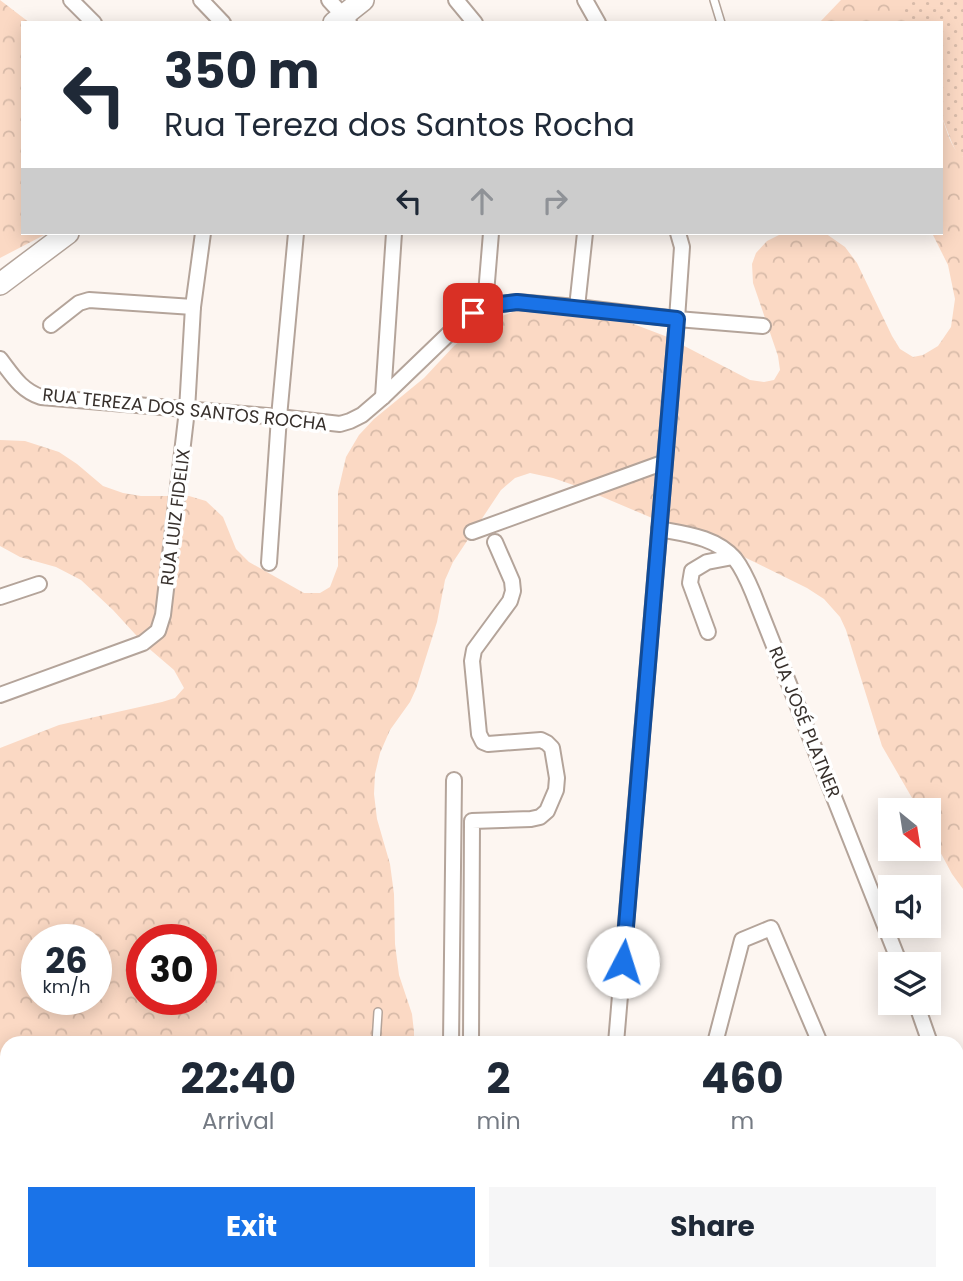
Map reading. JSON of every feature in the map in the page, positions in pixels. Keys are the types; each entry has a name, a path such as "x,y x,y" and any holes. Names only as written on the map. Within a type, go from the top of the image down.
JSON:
{"street":[{"path":"71,0 92,21"},
{"path":"201,0 221,21"},
{"path":"339,15 363,0"},
{"path":"456,0 473,21"},
{"path":"585,0 596,21"},
{"path":"0,284 65,235"},
{"name":"RUA LUIZ FIDELIX","path":"0,695 143,643 158,631 163,615 187,410 193,307 203,235"},
{"path":"270,563 279,417 296,235"},
{"path":"383,397 394,235"},
{"path":"485,306 491,235"},
{"path":"577,307 585,235"},
{"path":"617,1036 677,319 682,247 679,235"},
{"path":"51,324 79,303 89,300 193,307"},
{"name":"RUA TEREZA DOS SANTOS ROCHA","path":"0,359 28,393 41,397 340,424 362,415 462,321 485,306 517,302 763,326"},
{"path":"471,532 665,462"},
{"name":"RUA JOSÉ PLATNER","path":"659,530 695,535 712,542 733,557 754,593 895,952"},
{"path":"471,1036 472,821 540,817 547,811 556,790 557,778 552,748 548,743 541,740 488,744 479,734 472,661 474,650 510,601 513,591 512,581 495,542"},
{"path":"708,632 690,583 692,572 707,562 733,557"},
{"path":"0,597 39,584"},
{"path":"451,1036 454,780"},
{"path":"717,1036 742,940 771,928 817,1036"},
{"path":"920,1015 928,1036"}],"lane":[{"path":"714,0 720,21"},
{"path":"376,1036 378,1012"}],"green space":[{"path":"0,0 27,21 21,21 21,235 44,235 0,258"},
{"path":"841,0 905,0 905,21 821,21"},
{"path":"905,0 963,0 963,157 958,155 943,120 943,21 905,21"},
{"path":"943,120 952,145 963,157 963,889 942,855 942,798 912,798 882,746 846,630 840,617 824,599 744,557 579,487 530,473 515,478 501,490 453,562 445,580 437,622 416,689 390,730 375,774 377,819 390,864 394,894 399,975 412,1014 414,1036 0,1036 0,748 59,725 175,698 184,688 174,670 146,646 81,580 56,567 20,557 0,546 0,440 25,441 59,452 103,486 123,493 141,496 189,496 206,501 223,517 236,549 249,562 304,593 320,593 330,587 338,566 338,492 346,457 359,435 374,419 424,378 454,346 491,320 536,307 602,312 665,336 750,380 764,382 774,380 780,370 778,356 753,283 752,264 756,253 767,241 779,235 828,235 845,247 857,263 900,349 913,357 923,355 938,346 951,327 955,299 948,265 933,235 943,235"}],"route":[{"path":"473,313 485,306 517,302 677,319 623,962"}]}
